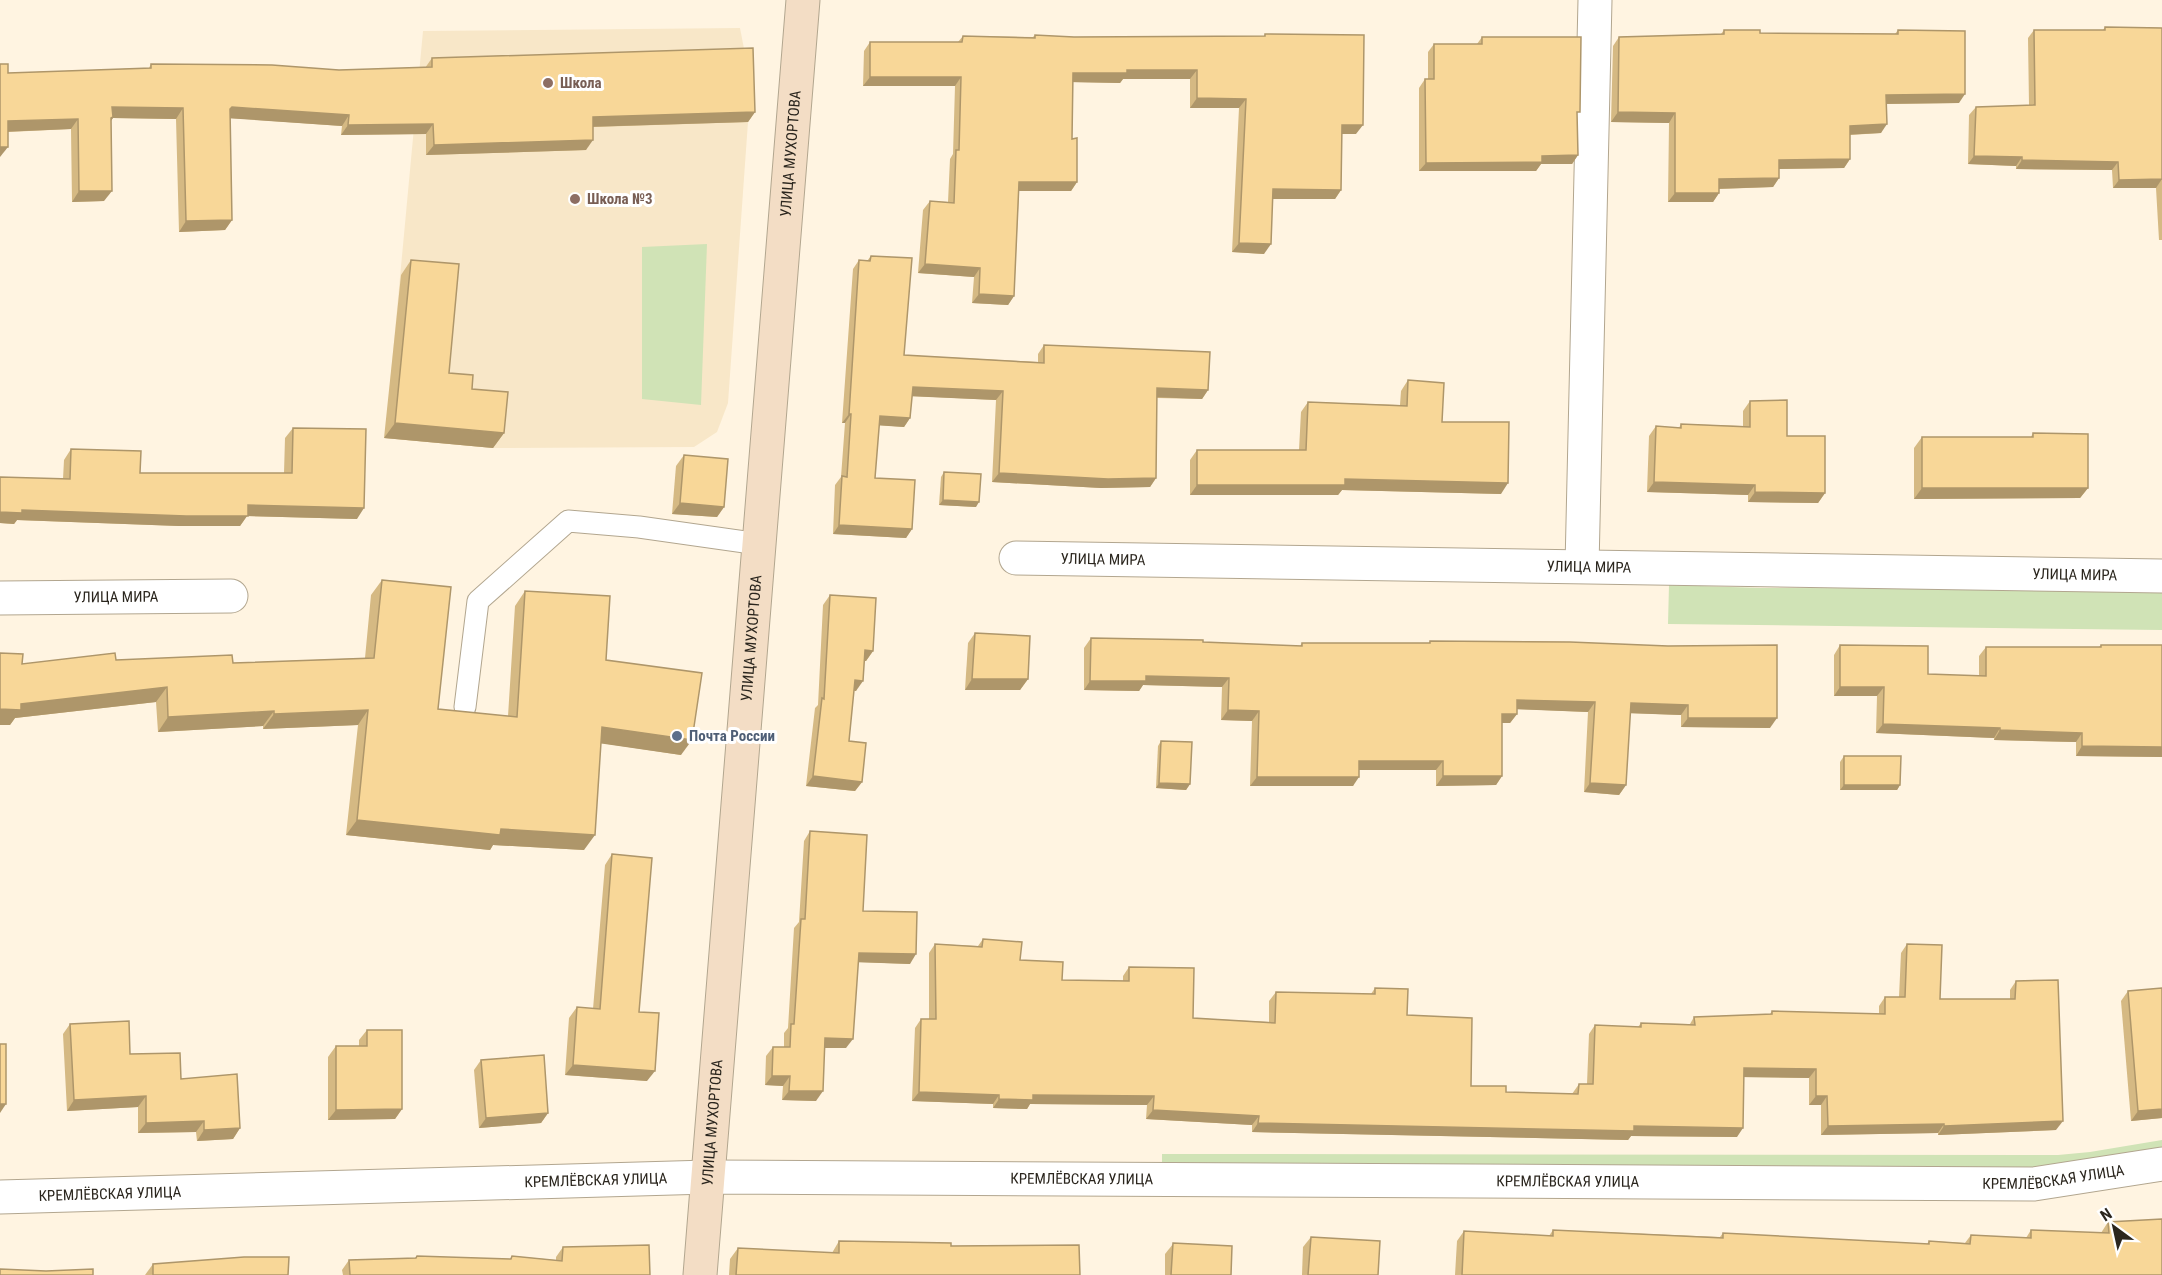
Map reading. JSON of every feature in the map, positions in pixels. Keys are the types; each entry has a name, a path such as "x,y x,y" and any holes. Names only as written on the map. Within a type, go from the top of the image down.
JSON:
{"street":[{"name":"УЛИЦА МУХОРТОВА","path":"700,1275 803,0"},
{"path":"1582,566 1595,0"},
{"name":"УЛИЦА МИРА","path":"1016,558 2162,576"},
{"name":"УЛИЦА МИРА","path":"0,598 231,596"},
{"name":"КРЕМЛЁВСКАЯ УЛИЦА","path":"0,1197 708,1177 2034,1184 2162,1164"}],"lane":[{"path":"465,707 478,601 568,521 639,527 759,544"}],"shaded area":[{"name":"Школа №3","path":"740,28 746,59 748,122 728,403 717,432 694,447 493,448 385,438 423,31"}],"green space":[{"path":"707,244 701,405 642,399 642,247"},
{"path":"1669,585 1761,588 2162,589 2162,630 1668,624"},
{"path":"2162,1140 2162,1161 2027,1173 1162,1163 1162,1154 2058,1155"}],"building":[{"path":"2105,27 2162,28 2162,179 2119,180 2118,162 2022,160 2022,157 1974,156 1976,107 2035,105 2034,30 2105,30"},
{"path":"1724,30 1760,30 1760,33 1898,34 1898,30 1965,31 1965,94 1886,95 1887,124 1850,126 1850,159 1779,160 1779,178 1719,179 1719,193 1675,193 1675,113 1618,112 1619,37 1724,34"},
{"path":"1265,34 1364,35 1363,125 1342,125 1341,190 1273,189 1271,244 1239,243 1246,99 1197,98 1197,70 1073,73 1072,139 1077,138 1077,182 1019,182 1014,296 979,294 980,268 925,264 930,201 954,203 956,150 959,150 961,77 870,77 870,42 962,42 963,36 1035,38 1035,35 1074,37 1265,36"},
{"path":"1482,37 1581,37 1580,112 1577,112 1578,155 1542,156 1542,162 1426,163 1425,79 1434,79 1434,44 1482,44"},
{"path":"753,48 755,112 593,117 593,140 434,145 433,124 348,125 349,115 232,107 230,109 232,220 186,221 183,108 112,107 112,191 79,191 78,119 8,121 8,147 0,147 0,64 8,64 8,73 151,68 151,64 272,65 339,70 432,67 432,58"},
{"path":"871,256 912,258 904,355 1044,363 1044,345 1210,352 1208,390 1157,388 1156,478 1108,479 999,473 1003,391 913,387 910,418 880,416 875,478 915,480 912,529 839,525 842,476 847,477 859,260 870,261"},
{"path":"411,260 459,264 449,373 473,375 472,389 508,392 504,433 395,423"},
{"path":"1408,380 1444,383 1442,422 1509,422 1508,483 1345,479 1345,485 1197,485 1197,450 1306,450 1308,402 1407,406"},
{"path":"1787,400 1787,436 1825,436 1825,493 1755,492 1755,485 1654,482 1656,426 1681,428 1681,424 1750,427 1750,401"},
{"path":"293,428 366,429 364,508 248,505 248,516 22,510 22,513 0,512 0,477 70,479 71,449 141,451 140,473 292,473"},
{"path":"2033,433 2088,434 2088,488 1922,488 1922,437 2033,437"},
{"path":"684,455 728,459 724,507 680,503"},
{"path":"944,472 981,474 979,502 943,500"},
{"path":"382,580 451,587 438,709 517,717 525,591 610,596 606,660 702,673 692,740 602,727 595,835 501,829 500,835 357,820 368,710 274,714 274,711 168,717 167,687 21,704 21,710 0,709 0,653 23,654 22,664 115,653 116,660 232,655 233,663 374,658"},
{"path":"830,595 876,598 873,651 865,650 863,681 855,680 849,741 866,743 862,782 813,776 822,698 824,699"},
{"path":"975,633 1030,636 1028,679 972,679"},
{"path":"1091,638 1203,640 1203,642 1302,646 1302,643 1430,643 1430,641 1570,642 1668,646 1777,645 1777,718 1688,718 1688,705 1631,703 1626,785 1590,783 1595,702 1517,700 1517,714 1502,714 1502,776 1443,776 1443,761 1359,761 1359,777 1257,777 1259,711 1228,710 1229,678 1146,676 1146,681 1090,681"},
{"path":"1840,645 1928,646 1928,674 1986,676 1986,647 2162,645 2162,747 2082,746 2082,733 1883,724 1884,687 1840,687"},
{"path":"1161,741 1192,742 1190,784 1159,783"},
{"path":"1844,756 1901,756 1900,785 1844,785"},
{"path":"810,831 867,835 863,911 917,912 916,954 859,953 853,1039 825,1038 823,1091 789,1091 790,1076 772,1076 773,1047 790,1047 791,1024 794,1024 801,919 805,919"},
{"path":"612,854 652,858 639,1012 659,1013 655,1071 573,1065 577,1007 600,1009"},
{"path":"983,939 1022,942 1020,960 1063,962 1062,980 1129,981 1129,967 1194,968 1193,1018 1275,1023 1276,992 1375,994 1375,988 1408,989 1407,1015 1472,1018 1471,1086 1506,1086 1506,1092 1578,1094 1579,1084 1593,1084 1595,1025 1641,1027 1641,1023 1695,1025 1694,1017 1772,1014 1772,1011 1885,1014 1885,997 1905,997 1907,944 1942,945 1940,999 2015,999 2016,981 2058,980 2063,1121 1944,1126 1944,1124 1828,1126 1827,1096 1816,1096 1816,1069 1744,1068 1743,1128 1634,1126 1634,1131 1258,1123 1259,1116 1153,1110 1154,1096 1033,1095 1033,1100 999,1099 999,1095 919,1092 921,1019 936,1019 935,944 982,947"},
{"path":"2162,988 2162,1109 2138,1111 2128,991"},
{"path":"129,1021 130,1054 180,1053 181,1079 237,1074 240,1128 204,1130 204,1121 146,1123 146,1096 74,1100 70,1024"},
{"path":"367,1030 402,1030 402,1109 336,1110 336,1046 367,1046"},
{"path":"0,1044 6,1044 6,1104 0,1104"},
{"path":"544,1055 548,1113 486,1118 481,1060"},
{"path":"2162,1219 2162,1275 1462,1275 1464,1231 1553,1236 1553,1230 1723,1238 1723,1233 1929,1244 1929,1241 1970,1244 1971,1235 2031,1238 2031,1230 2109,1233 2108,1222"},
{"path":"1311,1237 1380,1241 1378,1275 1308,1275"},
{"path":"839,1241 951,1243 951,1246 1079,1245 1080,1275 736,1275 738,1248 839,1253"},
{"path":"1173,1243 1232,1246 1231,1275 1171,1275"},
{"path":"649,1245 650,1275 350,1275 349,1260 416,1258 417,1256 511,1259 512,1256 562,1261 563,1247"},
{"path":"244,1257 289,1257 288,1275 153,1275 153,1264"},
{"path":"0,1269 46,1271 93,1269 93,1275 0,1275"}],"place":[{"name":"Школа","path":"548,83"},
{"name":"Школа №3","path":"575,199"},
{"name":"Почта России","path":"677,736"}]}
